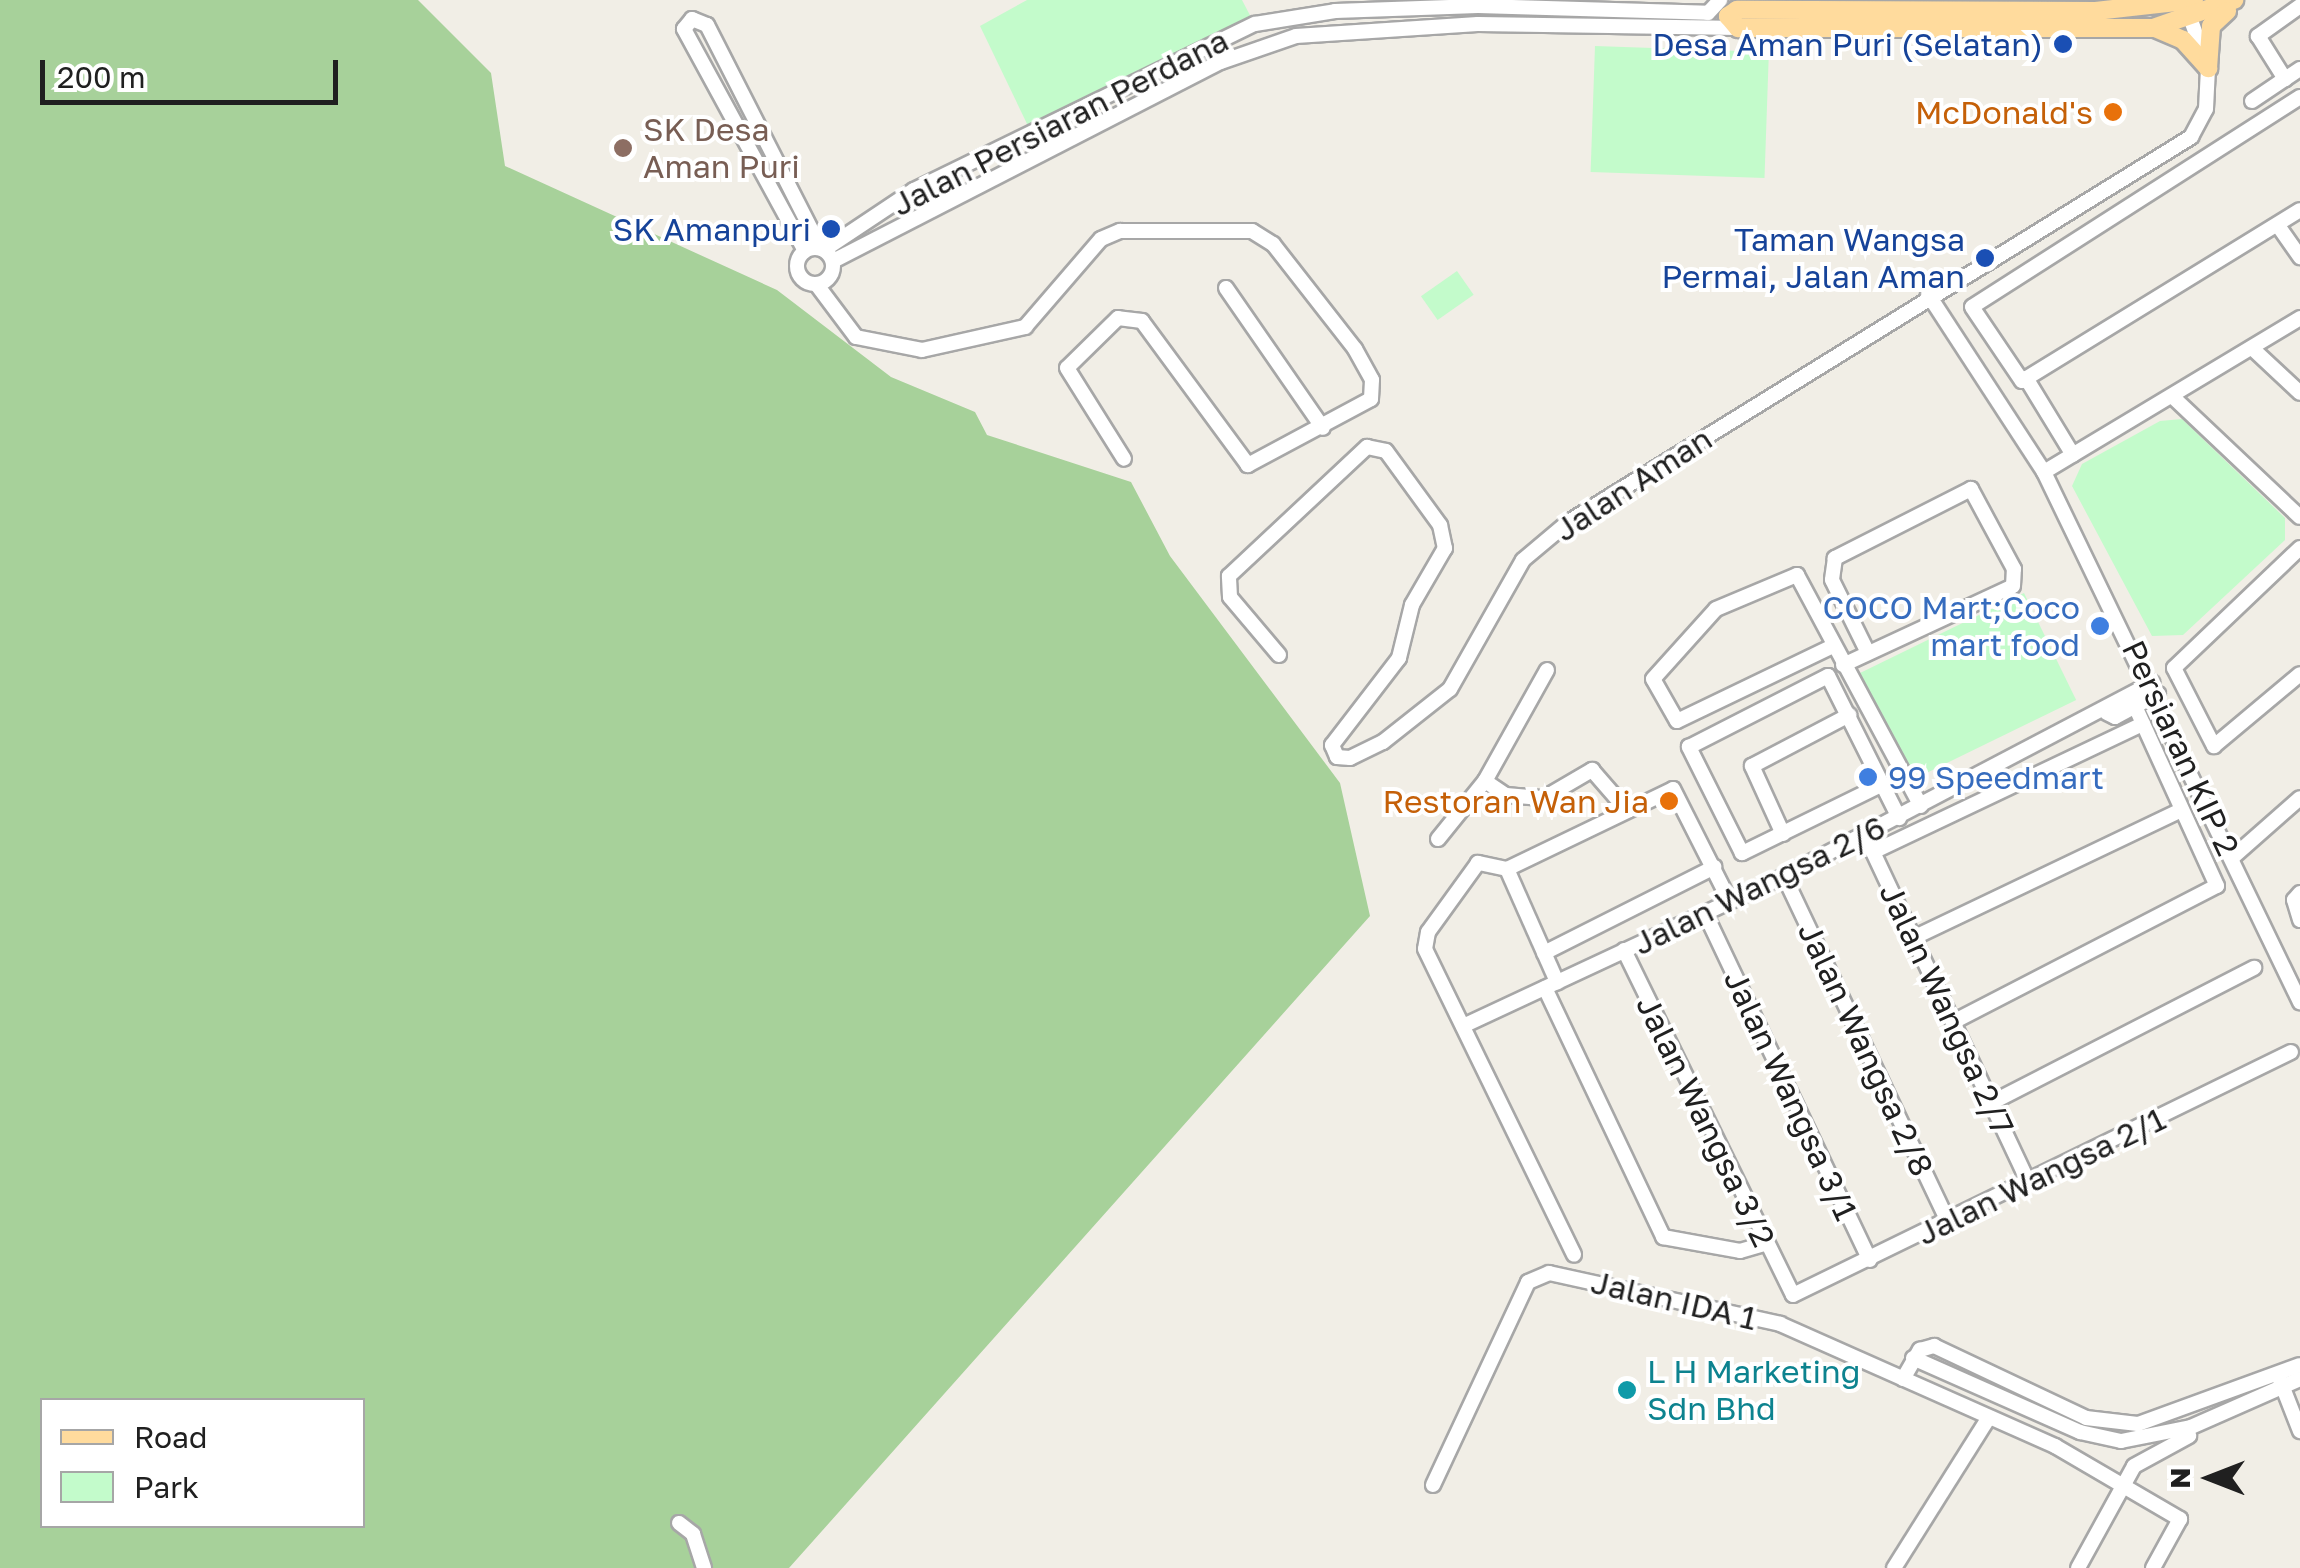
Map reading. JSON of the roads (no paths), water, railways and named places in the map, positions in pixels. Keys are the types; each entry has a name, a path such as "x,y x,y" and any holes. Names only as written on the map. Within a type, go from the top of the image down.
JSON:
{"main road":[{"path":"1738,28 1728,16 1737,10 2188,6 2236,0"},
{"path":"2208,68 2211,26 2236,0"},
{"name":"Jalan Persiaran Perdana","path":"1738,28 2152,28 2188,6"},
{"path":"2152,28 2175,34 2208,68"}],"street":[{"path":"1708,29 1708,13 1720,0"},
{"path":"1754,0 1774,11"},
{"path":"1478,3 1478,24"},
{"name":"Jalan Persiaran Perdana","path":"826,254 914,190 1255,24 1335,11 1478,3 1708,13"},
{"name":"Jalan Aman","path":"1279,655 1230,597 1229,576 1366,447 1392,456 1440,525 1445,548 1412,605 1400,658 1333,739 1337,757 1383,742 1450,689 1522,560 1566,524 1928,294 2190,136 2206,109 2208,68 2188,6"},
{"path":"2285,79 2258,36 2300,6"},
{"path":"817,284 828,279 826,254 707,25 692,19 684,29 804,251 798,273 817,284 856,337 922,350 1025,327 1101,239 1120,231 1252,231 1308,282 1355,348 1375,393 1323,428 1248,465 1131,315 1118,318 1067,368 1124,459"},
{"name":"Jalan Persiaran Perdana","path":"826,254 1264,45 1337,30 1478,24 1738,28"},
{"path":"2252,100 2300,69"},
{"path":"2073,454 1972,307 2300,97"},
{"path":"2023,380 2279,227 2300,210"},
{"path":"2279,227 2300,257"},
{"path":"804,251 826,254"},
{"path":"1226,288 1323,428"},
{"name":"Persiaran KIP 2","path":"1928,294 2044,472 2155,689 2300,1002"},
{"path":"2044,472 2254,350 2300,318"},
{"path":"2254,350 2300,393"},
{"path":"2174,398 2300,518"},
{"path":"1843,665 2013,586 2014,568 1971,489 1834,558 1832,580 1868,653"},
{"path":"2300,548 2174,668 2214,746 2300,674"},
{"path":"1832,646 1677,721 1653,679 1716,609 1792,576 1801,578 1832,646 1921,806"},
{"path":"1438,838 1485,781 1546,670"},
{"path":"1881,785 1740,852 1690,744 1822,676 1849,715 1899,818"},
{"name":"Jalan Wangsa 2/6","path":"1464,1026 1784,876 2107,713 2135,706 2155,689"},
{"name":"Jalan Wangsa 2/6","path":"2107,713 2109,704 2155,689"},
{"path":"1953,1022 2218,886 2135,706"},
{"path":"1783,834 1752,766 1849,715"},
{"path":"1873,852 2143,724"},
{"path":"1485,781 1515,797 1544,798 1592,770 1624,808"},
{"path":"1574,1255 1424,941 1478,862 1507,870 1624,808 1677,791 1729,900"},
{"path":"2232,857 2300,798"},
{"path":"1914,938 2180,810"},
{"name":"Jalan Wangsa 2/7","path":"1865,835 2028,1183"},
{"path":"1544,954 1714,867"},
{"path":"1507,870 1544,954 1551,985 1662,1238 1740,1251 1764,1244"},
{"name":"Jalan Wangsa 2/8","path":"1784,876 1948,1222"},
{"path":"2300,893 2294,900 2300,920"},
{"name":"Jalan Wangsa 3/1","path":"1704,913 1870,1260"},
{"name":"Jalan Wangsa 3/2","path":"1624,950 1790,1292"},
{"path":"1991,1104 2254,968"},
{"name":"Jalan Wangsa 2/1","path":"1790,1292 1870,1260 2292,1052"},
{"name":"Jalan IDA 1","path":"1432,1485 1528,1282 1542,1274 1780,1324 1990,1418 2180,1519 2153,1568"},
{"path":"1902,1379 1913,1358 2080,1432 2138,1432 2280,1381 2300,1379"},
{"path":"2078,1568 2122,1487 2148,1454 2266,1403 2280,1381 2300,1364"},
{"path":"2280,1381 2299,1426"},
{"path":"1894,1568 1990,1418"},
{"path":"678,1523 692,1534 704,1568"}],"place":[{"name":"Desa Aman Puri (Selatan)","path":"2063,44"},
{"name":"McDonald's","path":"2113,112"},
{"name":"SK Desa Aman Puri","path":"623,148"},
{"name":"SK Amanpuri","path":"831,229"},
{"name":"Taman Wangsa Permai, Jalan Aman","path":"1985,258"},
{"name":"COCO Mart;Coco mart food","path":"2100,626"},
{"name":"99 Speedmart","path":"1868,777"},
{"name":"Restoran Wan Jia","path":"1669,801"},
{"name":"L H Marketing Sdn Bhd","path":"1627,1390"}]}
